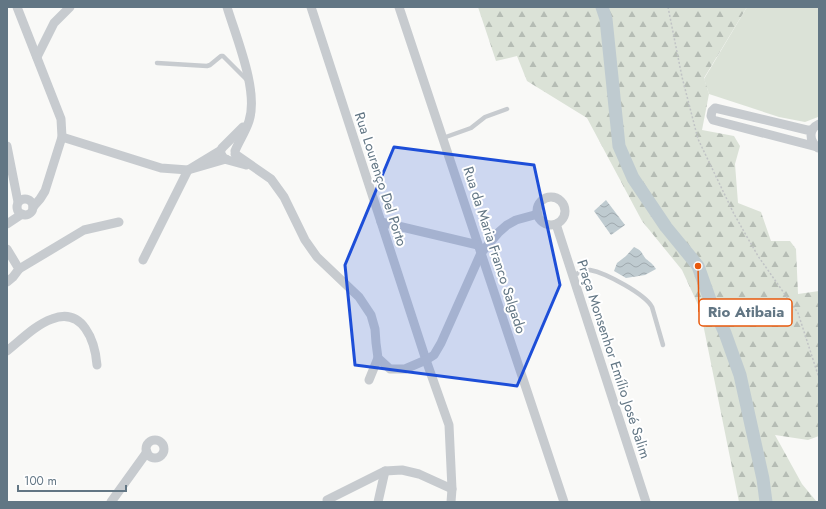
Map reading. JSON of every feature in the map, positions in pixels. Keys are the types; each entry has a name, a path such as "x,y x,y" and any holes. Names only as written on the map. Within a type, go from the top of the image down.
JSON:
{"street":[{"path":"7,218 24,205 40,200 45,191 62,137 61,119 17,7"},
{"path":"37,57 54,23 70,7"},
{"path":"62,137 161,168 188,170 231,156 250,120 253,101 250,82 227,7"},
{"name":"Rua Lourenço Del Porto","path":"311,7 426,360 450,425 452,502"},
{"name":"Rua da Maria Franco Salgado","path":"399,7 564,502"},
{"path":"816,127 806,130 716,108 712,111 711,116 713,120 818,148"},
{"path":"143,260 188,170 223,148 250,120"},
{"path":"816,127 811,139 818,148"},
{"path":"7,146 15,187 24,205"},
{"path":"223,148 230,146 231,156"},
{"path":"223,148 222,157 231,156 254,167 271,179 284,197 305,240 317,257 359,297 371,315 375,329 378,358 370,380"},
{"path":"552,197 557,198 564,204 565,214 556,224 547,224 543,222 538,214 539,206 544,200 552,197"},
{"path":"7,224 24,205"},
{"path":"378,358 390,369 405,369 434,355 441,343 480,249 507,225 516,220 538,214"},
{"path":"7,282 13,277 19,268 84,230 119,222"},
{"path":"381,222 480,249"},
{"name":"Praça Monsenhor Emílio José Salim","path":"556,224 646,502"},
{"path":"7,249 19,268"},
{"path":"7,352 37,327 52,319 63,316 75,319 85,326 92,340 97,365"},
{"path":"111,502 147,452"},
{"path":"327,500 385,471 402,470 419,474 452,489"},
{"path":"378,502 385,471"}],"lane":[{"path":"158,63 207,66 220,56 224,56 250,82"},
{"path":"443,138 471,128 485,117 507,109"},
{"path":"572,276 589,270 606,276 641,295 652,307 663,345"}],"path":[{"path":"668,7 682,77 698,139 734,214 758,256 798,313 819,378"}],"highlighted area":[{"path":"394,147 534,165 560,285 517,386 355,365 345,265"}],"green space":[{"path":"478,7 747,7 704,78 709,94 702,130 734,136 740,146 735,164 738,203 761,212 771,241 790,241 796,249 798,294 819,291 819,436 808,440 775,435 802,484 817,502 739,502 700,309 682,270 642,221 587,118 527,81 517,56 496,61"},
{"path":"747,7 819,7 818,117 805,122 779,117 709,94 704,79"}],"water":[{"path":"606,200 625,225 611,235 594,211"},
{"path":"634,247 637,248 646,259 653,264 656,269 645,275 626,278 614,271 617,263"}],"waterway":[{"path":"602,7 606,19 619,146 633,178 666,227 698,266 740,375 763,479 766,502"}],"place":[{"name":"Rio Atibaia","path":"698,266"}]}
